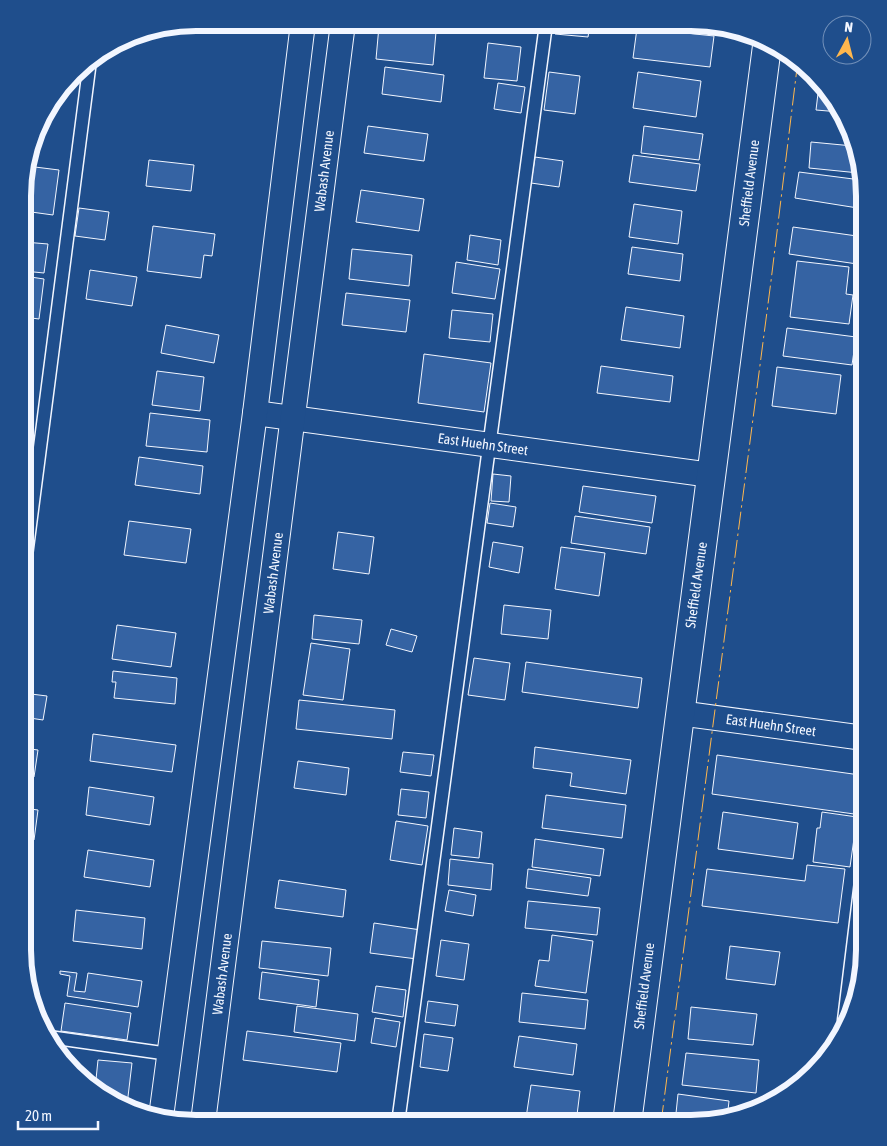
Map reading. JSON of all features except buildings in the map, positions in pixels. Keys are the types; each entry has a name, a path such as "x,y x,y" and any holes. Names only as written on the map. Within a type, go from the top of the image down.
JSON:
{"street":[{"path":"162,1111 255,413 301,32"},
{"name":"Wabash Avenue","path":"204,1114 342,32"},
{"name":"Sheffield Avenue","path":"627,1114 767,50"},
{"name":"East Huehn Street","path":"255,413 711,476"},
{"name":"East Huehn Street","path":"679,713 855,737"}],"lane":[{"path":"399,1114 545,31"},
{"path":"31,516 89,71"},
{"path":"846,1006 855,929"},
{"path":"57,1038 169,1054"}],"power":[{"path":"662,1114 797,70"}]}
